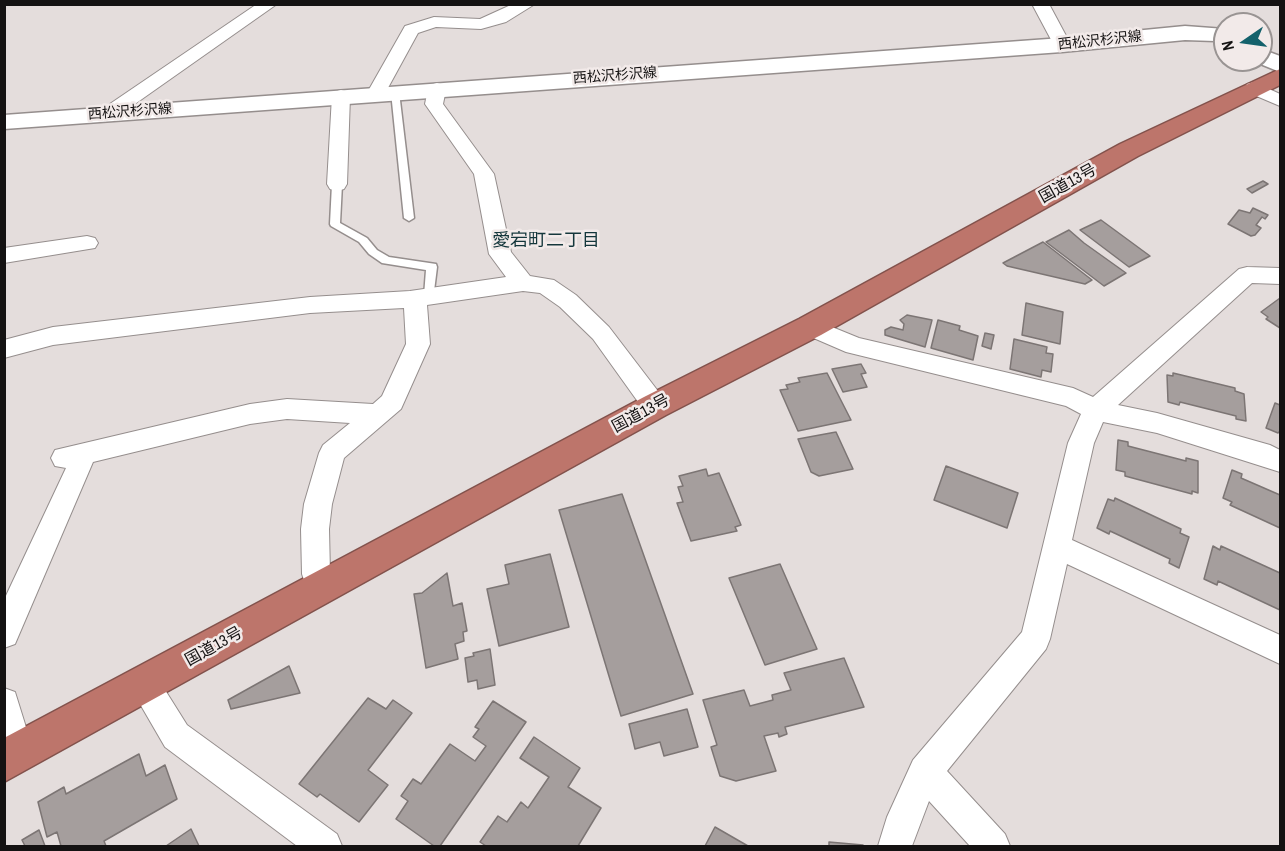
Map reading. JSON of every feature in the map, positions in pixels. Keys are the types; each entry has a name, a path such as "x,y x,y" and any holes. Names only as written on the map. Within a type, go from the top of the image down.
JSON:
{"highway":[{"name":"国道13号","path":"11,757 655,406 810,327 1129,150 1281,76"}],"main road":[{"name":"西松沢杉沢線","path":"4,122 1062,45 1185,33 1213,34"}],"street":[{"path":"108,114 269,4"},
{"path":"386,93 411,30 434,22 481,24 500,18 527,4"},
{"path":"1040,4 1062,45"},
{"path":"1254,88 1281,101"},
{"path":"437,89 434,104 484,174 500,254 522,283"},
{"path":"337,184 341,96"},
{"path":"4,256 87,243"},
{"path":"895,846 904,816 925,772 1035,639 1081,443 1095,410 1247,275 1281,276"},
{"path":"4,349 52,336 310,305 422,297 522,283 546,286 568,301 601,333 655,406"},
{"path":"321,589 316,574 315,529 318,504 332,453 392,402 418,344 422,297"},
{"path":"810,327 854,346 1073,398 1095,410 1157,423 1281,461"},
{"path":"4,634 79,468 73,455 250,414 288,409 376,414"},
{"path":"1057,546 1281,650"},
{"path":"144,686 176,736 325,846"},
{"path":"4,703 11,757"},
{"path":"925,772 993,846"}],"lane":[{"path":"386,93 409,218"},
{"path":"337,184 335,224 363,240 373,252 386,260 432,267 422,297"}],"building":[{"path":"1263,181 1268,184 1252,193 1247,189"},
{"path":"1253,208 1268,215 1265,219 1262,217 1256,225 1261,228 1255,235 1251,236 1228,224 1239,210 1250,213"},
{"path":"1101,220 1150,256 1129,267 1080,230"},
{"path":"1069,230 1126,273 1104,286 1046,242"},
{"path":"1043,242 1092,280 1085,284 1007,266 1003,263"},
{"path":"1280,298 1280,328 1266,319 1268,317 1261,312"},
{"path":"1026,303 1063,312 1060,344 1022,335"},
{"path":"907,315 932,320 925,347 885,335 885,330 891,327 903,330 904,324 900,320"},
{"path":"938,320 960,326 959,330 978,336 973,360 931,348"},
{"path":"985,333 994,335 991,349 982,346"},
{"path":"1014,339 1047,347 1046,353 1053,354 1051,372 1042,370 1041,377 1010,369"},
{"path":"861,364 866,373 861,374 867,387 843,392 832,369"},
{"path":"827,373 851,420 798,431 780,390 788,389 786,385 800,382 798,378"},
{"path":"1173,373 1235,388 1235,391 1244,394 1246,421 1236,419 1236,416 1180,402 1179,405 1168,402 1167,375 1173,376"},
{"path":"1275,403 1280,405 1280,431 1278,433 1266,428"},
{"path":"836,432 853,469 819,476 811,472 798,439"},
{"path":"1118,440 1128,442 1128,446 1186,461 1186,458 1198,461 1198,493 1192,491 1192,494 1125,476 1125,472 1116,470"},
{"path":"946,466 1018,493 1007,528 934,500"},
{"path":"706,469 708,476 719,473 741,525 735,527 737,531 691,541 677,503 683,502 678,487 683,486 679,476"},
{"path":"1232,470 1242,474 1241,478 1280,495 1280,528 1230,505 1232,502 1223,498"},
{"path":"622,494 693,694 621,716 559,510"},
{"path":"1115,498 1181,529 1180,533 1189,537 1179,568 1169,563 1170,559 1110,531 1109,534 1097,528 1108,499 1114,501"},
{"path":"1213,546 1220,550 1221,546 1280,573 1280,610 1218,581 1217,585 1204,579"},
{"path":"550,554 569,627 499,646 487,589 509,584 505,565"},
{"path":"780,564 817,649 765,665 729,578"},
{"path":"447,573 453,606 462,603 467,631 463,632 464,641 455,644 458,659 426,668 414,594 422,593"},
{"path":"490,649 495,685 478,689 477,680 468,682 465,658 474,656 473,653"},
{"path":"844,658 864,707 785,727 787,734 779,737 778,733 764,736 776,771 736,781 720,776 711,747 717,745 703,700 744,690 750,706 773,700 772,695 791,690 784,673"},
{"path":"289,666 300,693 231,709 228,700"},
{"path":"368,698 386,709 393,700 412,713 368,770 388,785 359,822 320,794 317,797 299,784"},
{"path":"493,701 526,722 440,846 434,846 396,819 408,801 401,796 413,779 421,784 450,744 475,761 486,746 473,737 479,729 475,727"},
{"path":"687,709 698,747 664,756 660,742 635,749 629,724"},
{"path":"534,737 580,768 568,787 601,808 578,846 486,846 480,842 498,816 507,822 521,802 528,808 549,777 520,758"},
{"path":"139,754 146,776 165,765 177,799 104,841 106,846 61,846 57,832 47,837 38,802 64,787 66,794"},
{"path":"715,827 748,846 705,846"},
{"path":"191,829 199,846 166,846"},
{"path":"39,830 45,846 25,846 22,840"},
{"path":"829,842 863,845 863,846 829,846"}],"district":[{"name":"愛宕町二丁目","path":"546,241"}]}
